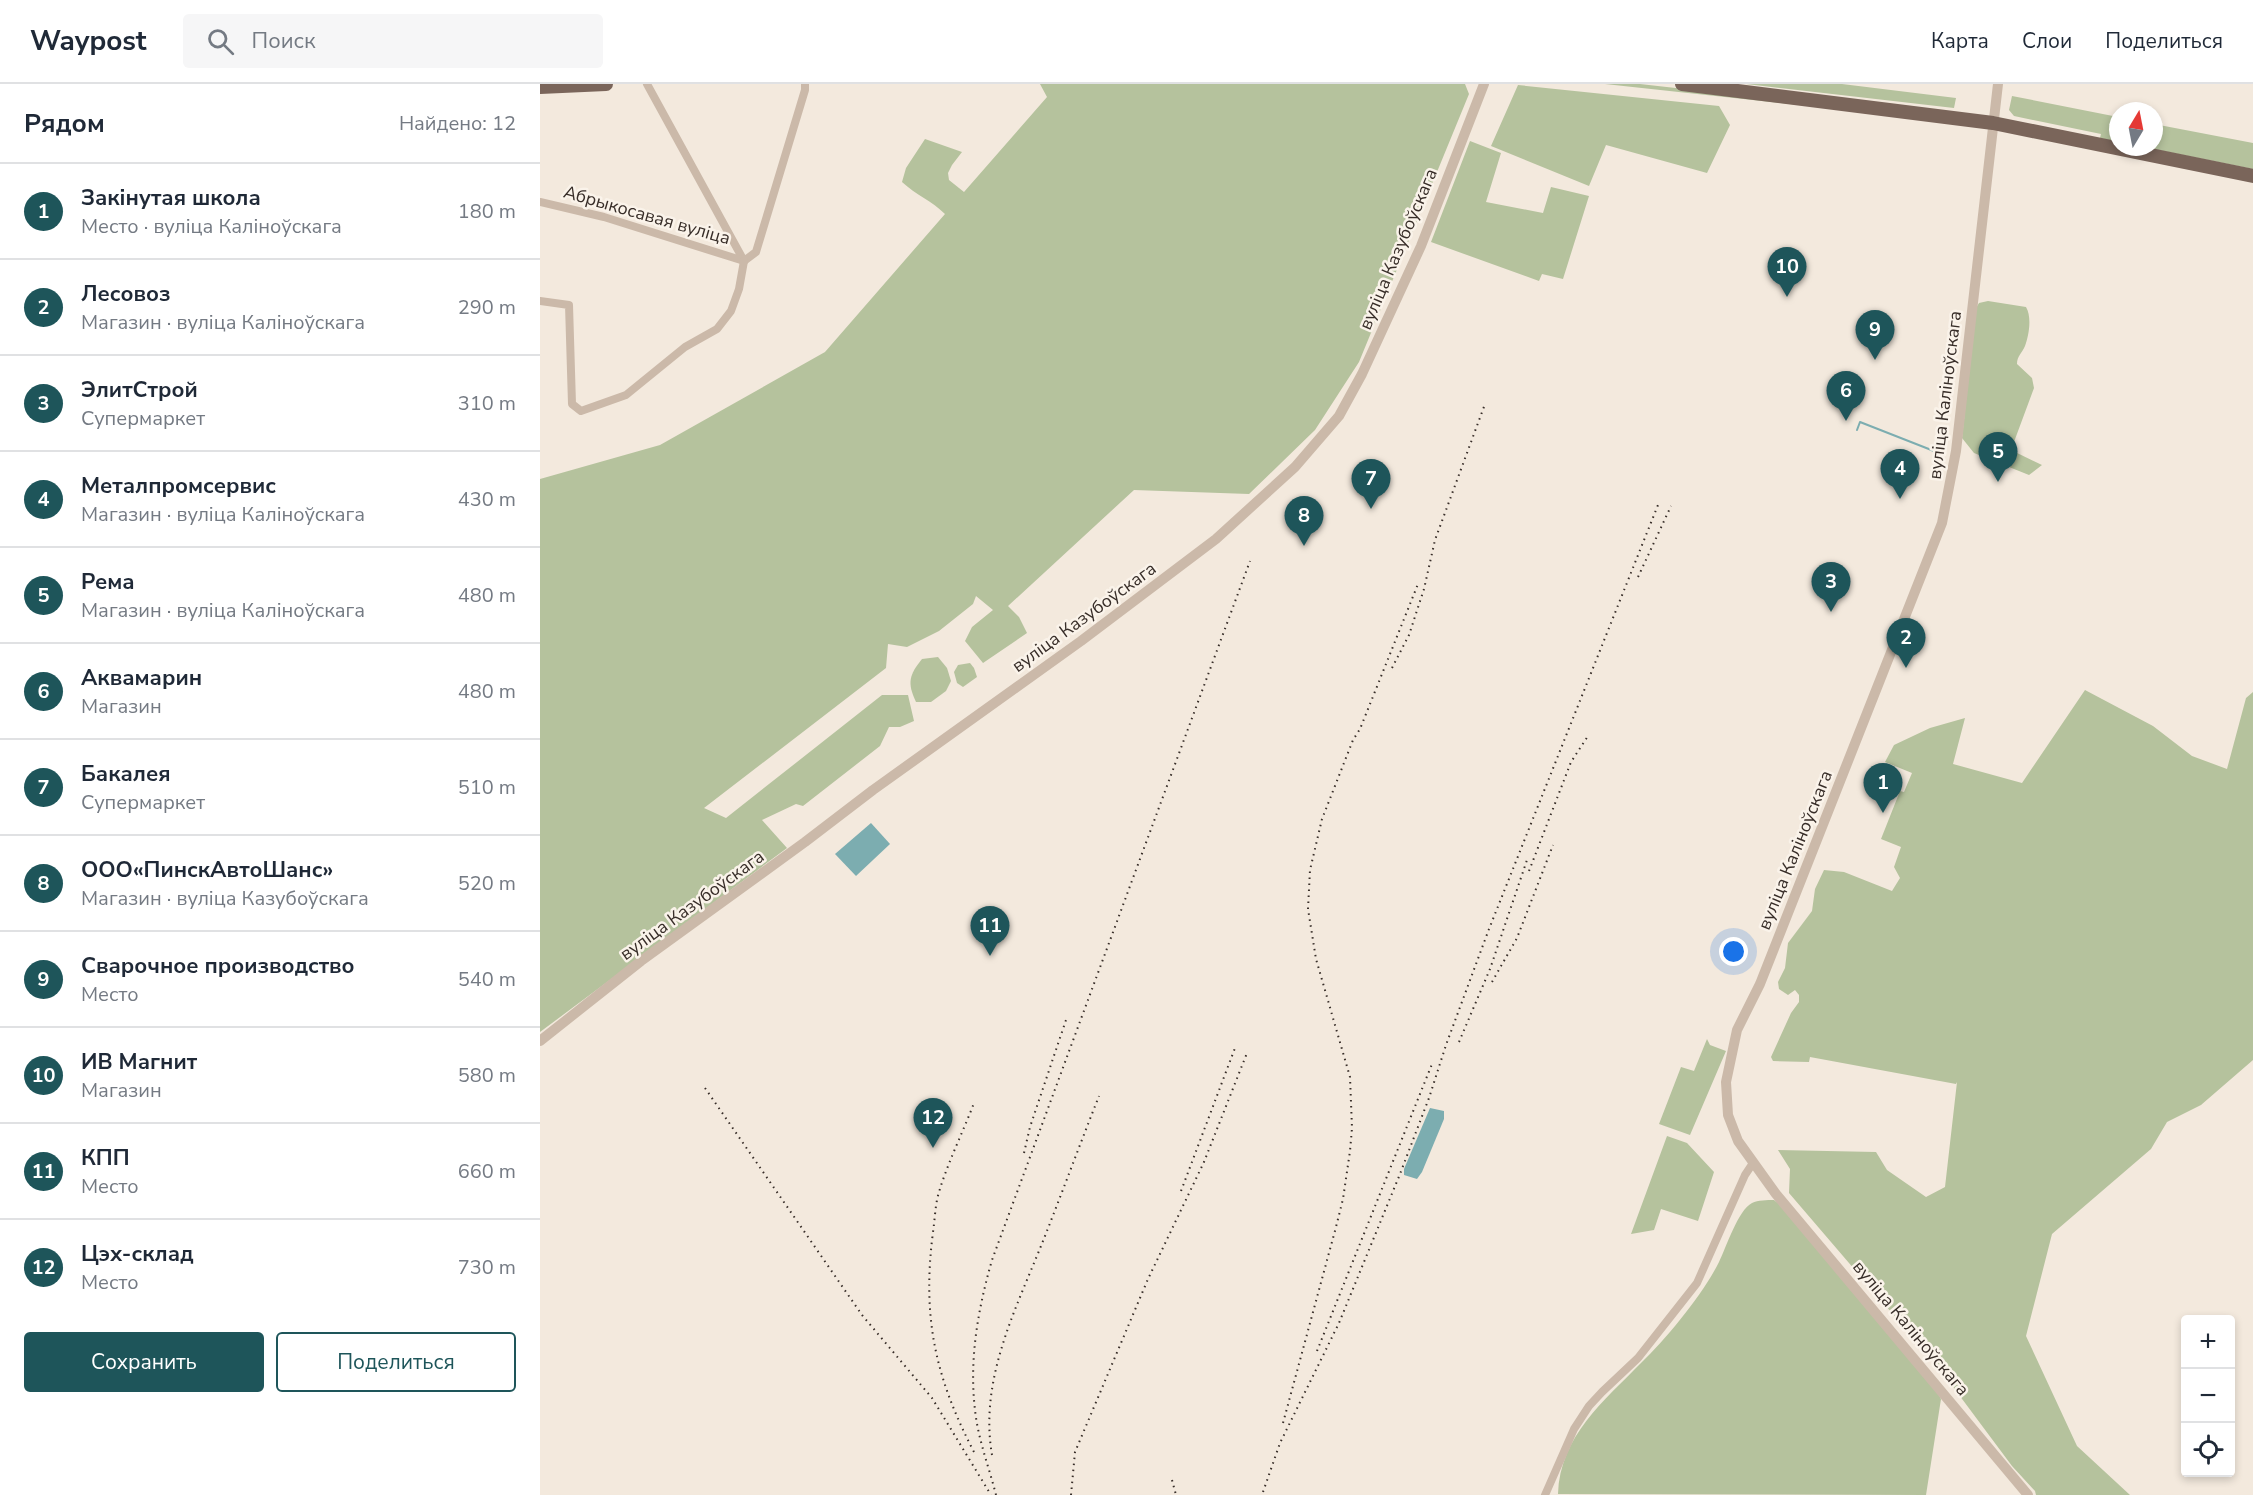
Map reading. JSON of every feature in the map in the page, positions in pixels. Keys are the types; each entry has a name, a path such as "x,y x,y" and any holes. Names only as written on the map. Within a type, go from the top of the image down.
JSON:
{"main road":[{"path":"540,87 606,84"},
{"path":"1682,84 1993,123 2253,176"}],"street":[{"path":"540,301 568,305 572,404 581,411 626,395 685,347 717,329 731,311 739,289 744,261 647,84"},
{"path":"744,261 756,252 805,84"},
{"name":"вуліца Казубоўскага","path":"540,1041 641,961 1081,641 1216,539 1295,467 1339,416 1362,374 1420,246 1484,84"},
{"name":"вуліца Каліноўскага","path":"1998,84 1956,451 1942,523 1760,984 1737,1030 1726,1082 1726,1105 1731,1126 1738,1141 1776,1194 2028,1495"},
{"name":"Абрыкосавая вуліца","path":"540,202 604,217 744,261"},
{"path":"1545,1495 1574,1429 1589,1406 1638,1358 1697,1283 1745,1175 1753,1163"}],"green space":[{"path":"1040,84 1465,84 1469,94 1359,362 1315,430 1249,494 1134,490 1008,606 1019,617 1027,633 983,663 965,641 972,627 993,610 976,596 973,604 939,631 907,647 888,644 886,668 704,808 726,818 882,695 908,695 914,721 900,727 889,727 880,746 803,806 796,804 762,820 787,848 540,1032 540,479 660,445 825,352 945,214 902,182 906,168 925,139 962,152 948,173 949,180 964,192 1047,97"},
{"path":"1605,84 1640,84 1827,105 1827,108"},
{"path":"1746,84 1842,84 1956,98 1954,108"},
{"path":"1518,85 1719,106 1730,125 1707,173 1606,145 1589,186 1491,146"},
{"path":"2012,96 2109,115 2109,140 2100,138 2101,134 2014,116 2009,110"},
{"path":"2163,126 2253,143 2253,169 2163,151"},
{"path":"1470,141 1501,153 1486,202 1543,213 1551,187 1589,196 1563,279 1542,274 1539,281 1431,242"},
{"path":"1988,301 2026,307 2028,311 2028,337 2017,364 2032,378 2034,388 2011,450 2042,465 2029,475 1974,453 1962,438 1976,308 1979,303"},
{"path":"938,657 947,668 951,681 946,691 931,702 916,702 911,690 914,670 922,659"},
{"path":"970,663 977,677 963,687 957,683 954,672 958,665"},
{"path":"2085,690 2153,726 2192,756 2227,769 2246,698 2253,692 2253,1060 2201,1105 2167,1122 2151,1149 2052,1234 2026,1336 2077,1446 2130,1495 2036,1495 1939,1368 1789,1193 1790,1169 1778,1150 1876,1152 1887,1170 1926,1197 1945,1187 1957,1082 1956,1084 1810,1057 1809,1062 1773,1061 1771,1057 1791,1013 1799,1002 1799,995 1795,990 1788,995 1779,989 1778,982 1785,968 1788,943 1812,911 1815,889 1824,870 1844,872 1892,891 1900,878 1894,867 1901,847 1881,839 1900,791 1904,792 1912,773 1885,762 1894,745 1930,728 1965,718 1953,764 2022,783"},
{"path":"1707,1039 1710,1045 1726,1051 1690,1135 1659,1124 1681,1067 1694,1071"},
{"path":"1667,1136 1687,1143 1714,1172 1698,1221 1661,1209 1654,1230 1631,1234"},
{"path":"1774,1200 1784,1208 1935,1388 1941,1399 1926,1495 1558,1494 1567,1454 1586,1421 1684,1315 1712,1275 1737,1221 1747,1207 1757,1201"}],"water":[{"path":"871,823 890,844 856,876 835,854"},
{"path":"1430,1108 1444,1111 1444,1119 1417,1179 1404,1175 1404,1169"}],"waterway":[{"path":"1857,430 1860,422 1939,453"}],"railway":[{"path":"1392,668 1409,635 1424,589 1435,540 1485,404"},
{"path":"1263,1492 1280,1443 1339,1323 1400,1174 1489,929 1658,505"},
{"path":"1638,577 1671,506"},
{"path":"996,1495 979,1432 973,1391 976,1334 992,1260 1250,561"},
{"path":"1283,1423 1343,1199 1352,1128 1350,1077 1316,959 1308,909 1310,870 1322,819 1418,584"},
{"path":"1529,871 1571,762 1588,736"},
{"path":"1492,982 1517,938 1553,845"},
{"path":"1459,1042 1490,969 1527,860"},
{"path":"1024,1153 1030,1127 1066,1020"},
{"path":"1181,1191 1235,1048"},
{"path":"1071,1495 1075,1452 1148,1279 1204,1162 1247,1053"},
{"path":"1317,1351 1432,1064"},
{"path":"705,1088 862,1315 932,1398 991,1495"},
{"path":"992,1455 989,1427 991,1399 1002,1345 1099,1096"},
{"path":"974,1103 938,1197 929,1292 935,1346 941,1372 974,1452"},
{"path":"1172,1480 1176,1495"}],"place":[{"name":"ИВ Магнит","path":"1787,297"},
{"name":"Сварочное производство","path":"1875,360"},
{"name":"Аквамарин","path":"1846,421"},
{"name":"Рема","path":"1998,482"},
{"name":"Металпромсервис","path":"1900,499"},
{"name":"Бакалея","path":"1371,509"},
{"name":"ООО«ПинскАвтоШанс»","path":"1304,546"},
{"name":"ЭлитСтрой","path":"1831,612"},
{"name":"Лесовоз","path":"1906,668"},
{"name":"Закінутая школа","path":"1883,813"},
{"name":"КПП","path":"990,956"},
{"name":"Цэх-склад","path":"933,1148"}]}
